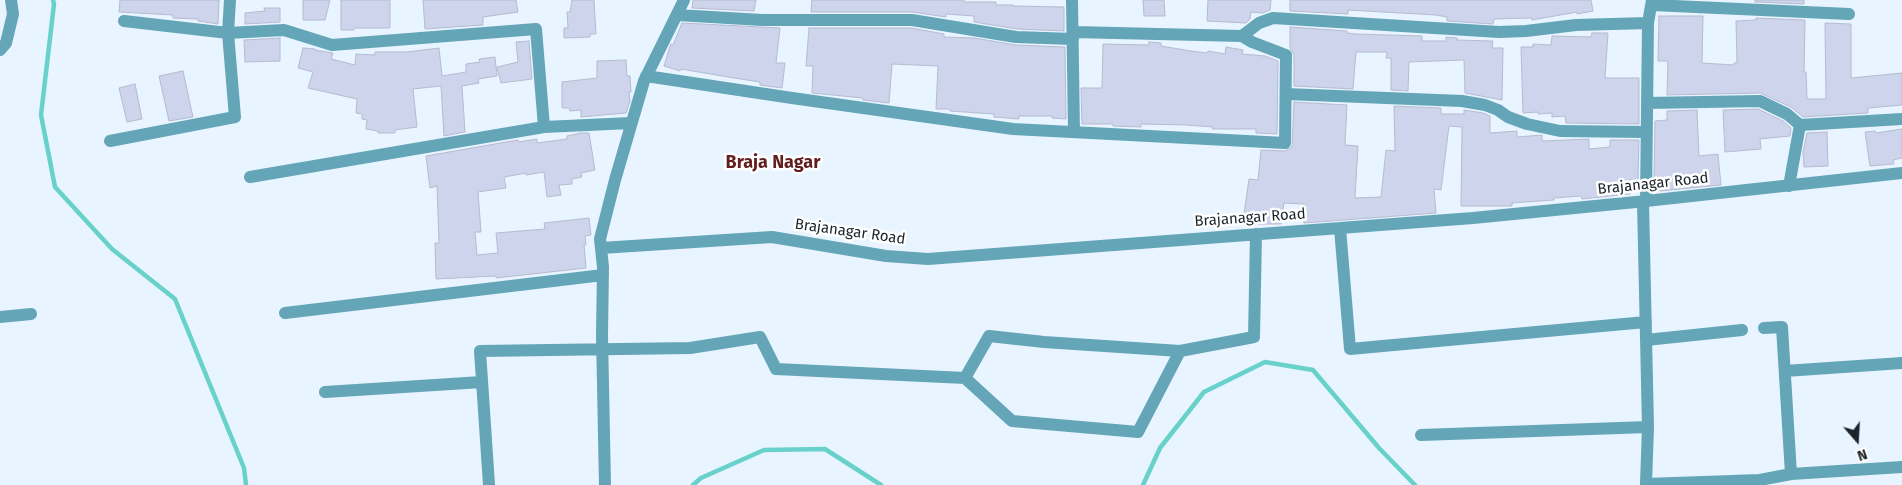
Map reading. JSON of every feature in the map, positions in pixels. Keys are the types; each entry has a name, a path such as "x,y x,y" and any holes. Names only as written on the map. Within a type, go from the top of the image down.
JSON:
{"street":[{"path":"0,50 6,43 13,14 10,0"},
{"path":"110,141 234,117 228,33 230,0"},
{"path":"606,485 602,350 603,276 600,238 631,123 646,76 684,0"},
{"path":"1072,0 1074,132"},
{"path":"1849,14 1652,2 1648,23 1644,202 1648,427 1646,484 1760,483 1791,474 1902,468"},
{"path":"646,76 1004,128 1285,143 1286,55 1252,42 1242,36 1016,37 912,20 762,20 677,15"},
{"path":"1242,36 1259,23 1273,18 1499,32 1576,25 1648,23"},
{"path":"124,21 228,33 284,30 332,45 536,29 544,127"},
{"path":"1286,94 1462,101 1485,105 1527,124 1560,131 1647,132"},
{"path":"1647,103 1760,101 1787,114 1800,125 1902,119"},
{"path":"250,177 544,127 631,123"},
{"path":"1789,186 1800,125"},
{"name":"Brajanagar Road","path":"601,248 772,237 886,256 928,259 1473,218 1644,202 1902,173"},
{"path":"1340,228 1350,349 1646,322"},
{"path":"965,378 989,336 1044,342 1180,351 1254,337 1256,234"},
{"path":"285,313 603,276"},
{"path":"0,317 31,314"},
{"path":"1764,328 1782,327 1791,474"},
{"path":"1646,340 1742,330"},
{"path":"483,485 489,485 480,351 690,348 760,337 776,369 965,378 1012,421 1138,432 1180,351"},
{"path":"1785,371 1902,363"},
{"path":"325,392 482,382"},
{"path":"1420,435 1648,427"}],"building":[{"path":"120,0 219,0 218,24 198,21 198,19 173,18 173,15 119,12"},
{"path":"303,0 330,0 325,20 303,20"},
{"path":"341,0 390,0 390,28 341,30"},
{"path":"423,0 516,0 518,12 483,17 483,25 425,29"},
{"path":"572,0 594,0 596,34 590,34 590,37 564,38 564,28 568,28 567,12 570,12"},
{"path":"693,0 756,0 754,11 692,8"},
{"path":"812,0 964,0 964,2 996,2 996,5 1064,7 1064,31 1017,29 974,22 974,16 946,14 946,17 912,12 811,12"},
{"path":"1143,0 1164,0 1165,16 1144,16"},
{"path":"1208,0 1271,0 1270,10 1263,13 1251,12 1250,19 1246,23 1207,21"},
{"path":"1290,0 1591,0 1593,11 1532,20 1532,18 1494,19 1493,24 1447,21 1447,17 1436,15 1348,10 1348,14 1290,11"},
{"path":"1755,0 1804,0 1804,4 1755,2"},
{"path":"264,8 280,8 280,22 245,24 245,13 265,11"},
{"path":"1659,16 1703,16 1702,63 1734,65 1734,63 1737,63 1736,21 1756,20 1756,18 1805,20 1804,72 1806,72 1807,99 1826,99 1825,23 1851,24 1851,78 1902,73 1902,105 1868,108 1868,113 1803,117 1791,107 1760,93 1667,95 1668,61 1658,61"},
{"path":"682,23 780,28 776,63 785,63 782,88 760,85 760,82 681,69 680,71 664,66 670,46 671,44 673,45"},
{"path":"1290,27 1347,31 1347,33 1355,34 1422,36 1422,41 1446,41 1446,37 1457,38 1457,40 1493,41 1492,48 1503,48 1502,100 1465,93 1464,60 1409,62 1408,91 1391,90 1391,58 1386,58 1387,52 1356,52 1353,89 1294,86 1294,55 1290,48"},
{"path":"809,28 911,28 944,34 944,37 974,38 1016,45 1065,47 1066,119 1052,118 1052,116 1019,116 1019,119 994,117 994,114 936,109 938,66 892,64 889,103 863,100 863,98 812,93 813,66 806,66"},
{"path":"1592,33 1608,33 1605,78 1639,78 1639,124 1566,123 1565,116 1552,117 1552,113 1538,114 1538,112 1523,113 1521,47 1533,47 1533,44 1551,45 1552,36 1591,37"},
{"path":"280,38 280,61 245,62 244,40"},
{"path":"529,41 532,79 501,83 497,67 518,62 516,42"},
{"path":"1149,42 1161,43 1161,46 1207,53 1208,51 1225,54 1226,47 1243,50 1242,54 1265,56 1278,61 1277,134 1256,133 1256,129 1212,129 1213,127 1185,125 1141,124 1141,127 1113,126 1113,124 1082,124 1081,88 1102,88 1103,44 1149,45"},
{"path":"303,48 333,53 331,59 355,65 356,54 375,55 375,52 407,52 439,48 442,76 466,72 466,64 480,62 479,59 495,57 497,76 478,79 479,83 462,86 465,132 444,136 441,86 413,89 417,127 395,130 395,133 378,133 378,131 366,129 367,120 362,119 362,114 356,113 357,99 308,88 313,72 298,68"},
{"path":"626,60 631,92 629,92 630,101 626,113 581,117 581,110 570,111 569,108 562,108 562,82 597,78 597,61"},
{"path":"183,71 193,117 169,121 159,76"},
{"path":"135,84 142,119 127,122 119,88"},
{"path":"1294,102 1347,105 1345,145 1358,146 1355,198 1381,197 1386,150 1395,151 1394,106 1441,108 1441,114 1464,114 1464,110 1483,113 1490,116 1490,133 1517,131 1517,137 1542,135 1542,141 1589,139 1589,149 1610,147 1610,140 1639,140 1638,180 1629,180 1630,194 1582,199 1581,196 1554,198 1554,200 1512,203 1512,206 1461,206 1462,127 1449,126 1441,190 1434,189 1436,213 1304,223 1304,204 1284,203 1281,224 1258,224 1259,215 1244,214 1249,179 1258,180 1261,150 1285,151 1292,147"},
{"path":"1758,109 1783,121 1791,128 1790,136 1760,139 1761,149 1725,152 1723,110"},
{"path":"1697,110 1699,156 1718,154 1721,185 1660,191 1658,178 1654,179 1655,121 1667,120 1667,111"},
{"path":"1902,129 1902,158 1893,160 1894,164 1870,166 1865,132 1875,131 1876,133"},
{"path":"1827,132 1828,166 1804,167 1803,152 1807,133"},
{"path":"589,133 595,170 581,173 582,177 572,179 572,184 559,185 561,195 547,197 544,172 504,177 506,188 478,192 481,232 475,232 477,255 498,253 496,233 545,229 544,223 589,218 591,235 585,236 586,245 584,245 586,268 496,278 496,276 436,279 435,243 439,243 437,186 430,188 426,156 518,140 518,142 537,139 537,143 567,139 567,136"}],"waterway":[{"path":"53,0 41,115 55,187 112,249 175,299 244,468 246,485"},
{"path":"1143,485 1160,448 1204,392 1265,362 1313,370 1379,448 1415,485"},
{"path":"693,485 701,478 764,450 825,449 881,485"}],"district":[{"name":"Braja Nagar","path":"773,163"}]}
